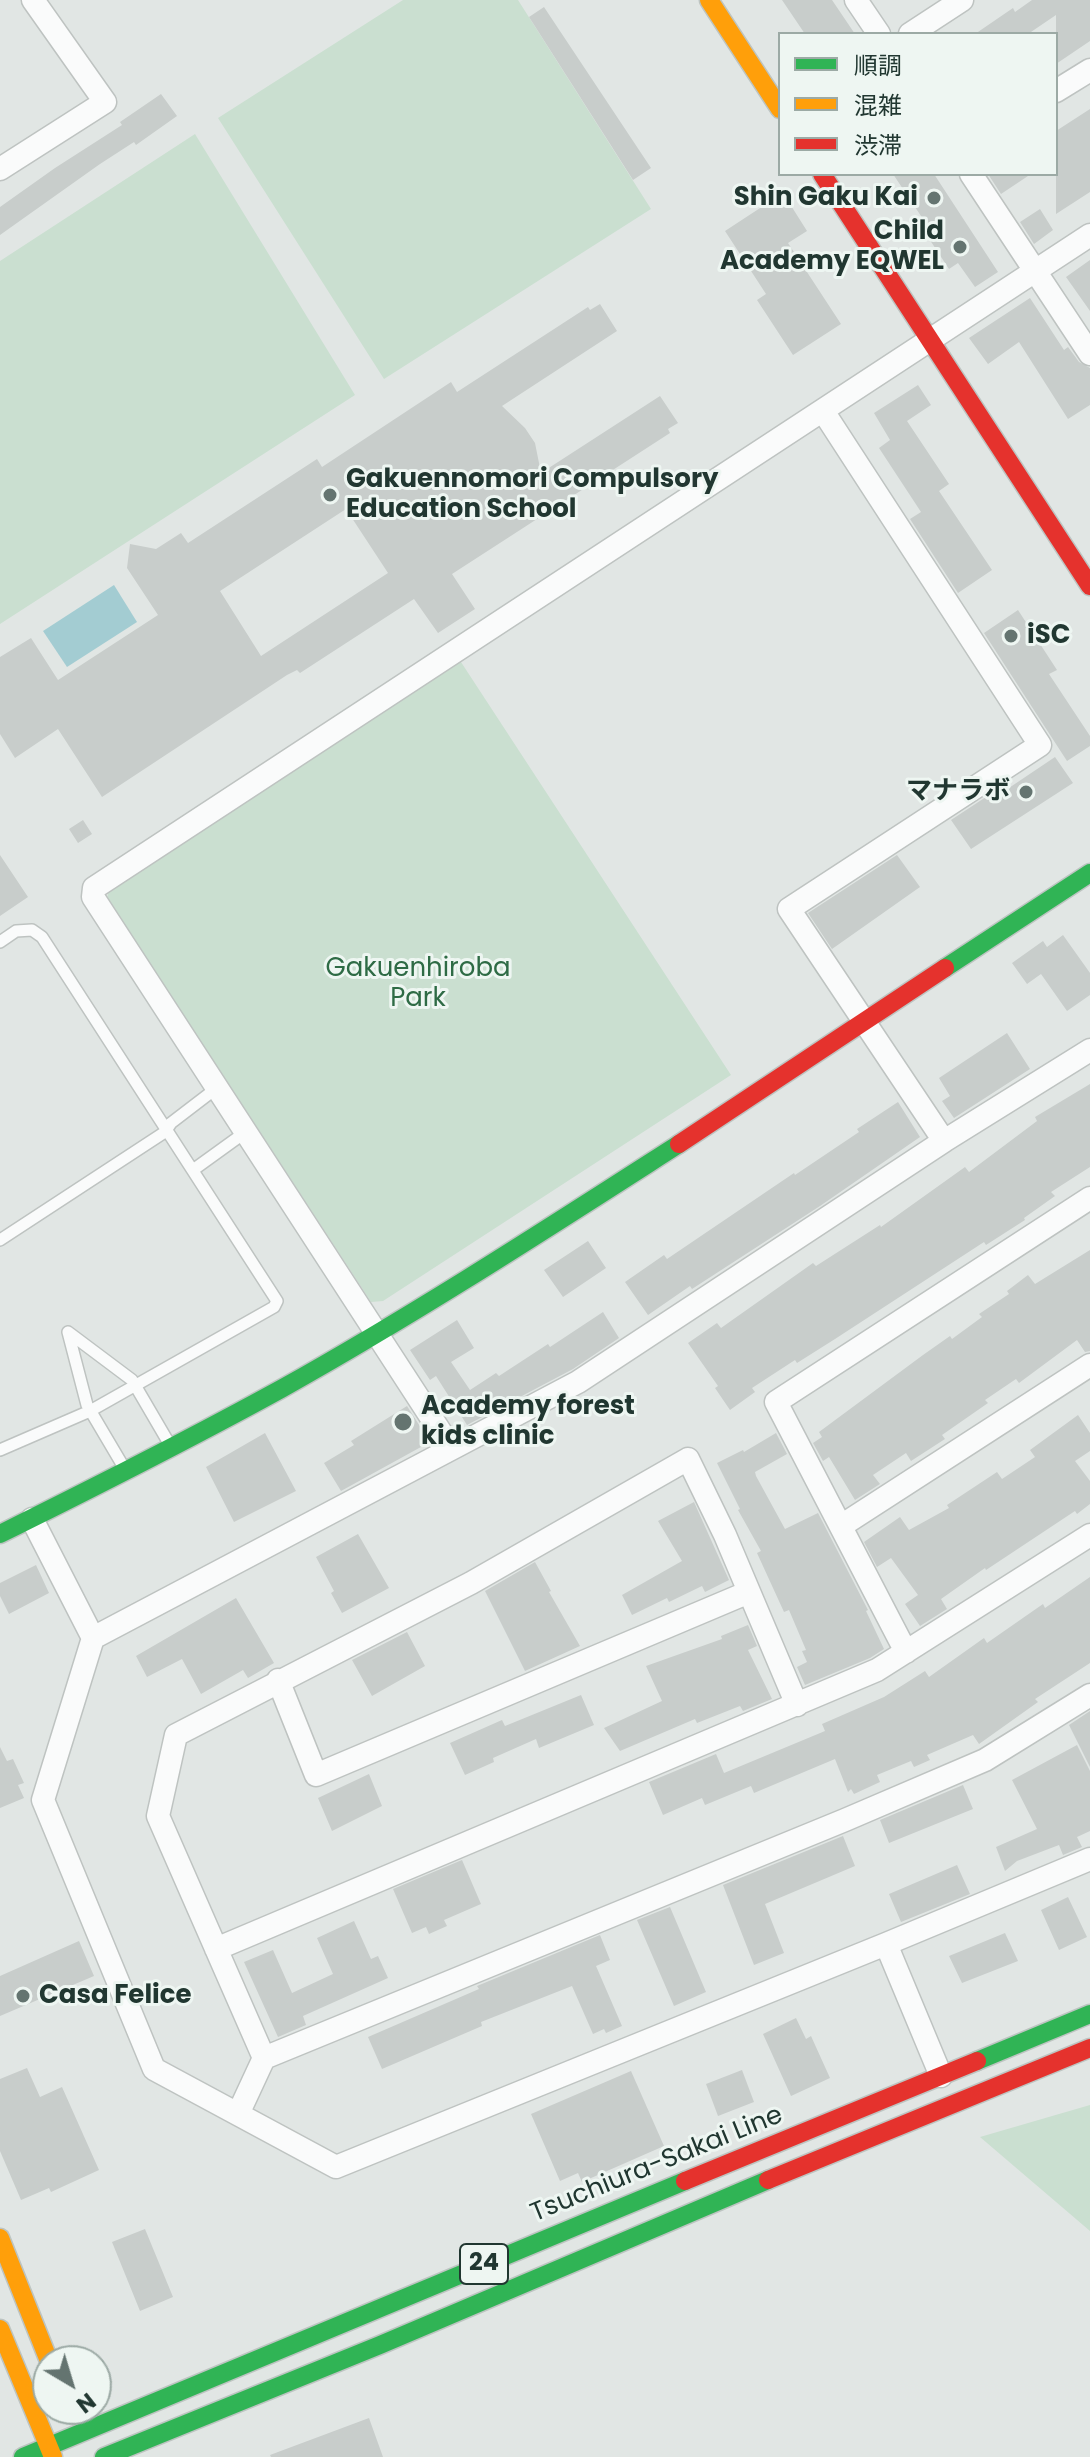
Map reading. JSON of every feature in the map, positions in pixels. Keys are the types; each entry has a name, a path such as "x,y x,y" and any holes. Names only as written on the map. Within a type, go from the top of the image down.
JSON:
{"main road":[{"path":"709,0 778,106"},
{"path":"823,176 1090,586"},
{"path":"0,1534 126,1472 378,1333 668,1150 1090,873"},
{"name":"Tsuchiura-Sakai Line","path":"23,2457 51,2451 77,2427 1090,2014"},
{"name":"Tsuchiura-Sakai Line","path":"104,2457 1090,2048"},
{"path":"0,2238 43,2345"},
{"path":"0,2329 51,2451"},
{"path":"77,2427 91,2457"}],"street":[{"path":"0,169 105,102 33,0"},
{"path":"856,0 878,32"},
{"path":"913,32 962,0"},
{"path":"1058,90 1090,70"},
{"path":"972,176 1090,354"},
{"path":"451,1448 93,897 94,888 1090,235"},
{"path":"823,411 1040,745 789,909 944,1141"},
{"path":"93,1638 578,1382 944,1141 1090,1050"},
{"path":"906,1652 776,1402 1090,1198"},
{"path":"841,1526 1090,1365"},
{"path":"264,2058 158,1816 176,1735 471,1583 688,1459 797,1705"},
{"path":"32,1519 93,1638 43,1800 154,2069 336,2167 1090,1859"},
{"path":"216,1949 877,1670 1090,1535"},
{"path":"278,1680 316,1775 749,1592"},
{"path":"238,2114 264,2058 985,1760 1090,1695"},
{"path":"886,1944 941,2076"}],"lane":[{"path":"0,942 16,931 32,930 42,937 165,1132 277,1301 274,1307 90,1411 0,1450"},
{"path":"0,1240 165,1132 171,1123 218,1086"},
{"path":"193,1170 247,1130"},
{"path":"126,1472 90,1411 68,1332 132,1380 171,1448"}],"green space":[{"path":"403,0 518,0 651,209 384,379 218,118"},
{"path":"195,134 355,395 0,624 0,261"},
{"name":"Gakuenhiroba Park","path":"459,659 731,1075 383,1301 371,1302 107,898 109,890"},
{"path":"1090,2105 1090,2231 980,2137"}],"water":[{"path":"114,585 137,622 67,667 43,631"}],"building":[{"path":"782,0 832,0 854,32 804,32"},
{"path":"1032,0 1090,0 1090,41 1058,63 1056,15 1031,32 978,32 1013,8 1015,12"},
{"path":"544,7 651,168 633,180 529,17"},
{"path":"161,94 177,116 136,145 134,142 100,164 0,235 0,207 122,125 120,122"},
{"path":"1090,109 1090,192 1056,214 1058,176 1058,130"},
{"path":"894,176 935,176 998,272 975,287 958,263 949,269 922,228 927,225"},
{"path":"989,176 1028,176 1001,194"},
{"path":"783,193 807,231 788,243 841,324 793,355 757,300 766,294 725,231"},
{"path":"1040,209 1053,230 1034,244 1020,222"},
{"path":"1090,260 1090,311 1066,277"},
{"path":"1030,298 1064,350 1068,347 1079,362 1090,368 1090,405 1068,419 1019,342 988,364 969,338"},
{"path":"600,304 617,331 502,406 525,428 535,443 541,473 660,396 678,423 668,429 670,433 452,574 475,609 438,633 414,599 300,673 297,670 287,675 102,797 58,729 15,758 0,734 0,657 31,638 58,680 158,615 127,568 130,544 156,549 181,533 188,543 317,459 322,467 451,382 457,392 588,307 590,310","holes":["346,509 388,573 261,656 220,591"]},
{"path":"918,385 931,405 907,421 949,484 939,491 992,570 958,593 910,519 921,512 879,448 890,440 874,413"},
{"path":"1018,610 1057,670 1049,674 1090,736 1090,746 1067,761 984,633"},
{"path":"1055,757 1073,783 971,849 951,820 992,793 994,798"},
{"path":"83,820 92,834 78,843 69,829"},
{"path":"0,855 28,897 0,916"},
{"path":"897,855 920,887 832,949 808,913"},
{"path":"1063,935 1090,973 1090,995 1067,1011 1041,974 1027,984 1012,963 1043,941 1047,947"},
{"path":"1007,1033 1030,1069 954,1118 942,1101 950,1096 939,1078"},
{"path":"1090,1084 1090,1167 1051,1192 1055,1196 1025,1220 986,1245 984,1242 797,1363 795,1360 752,1388 755,1392 730,1410 715,1388 718,1386 688,1343 717,1323 721,1328 813,1263 816,1266 881,1227 965,1167 969,1172 1037,1121 1035,1117"},
{"path":"898,1102 920,1137 820,1206 648,1315 625,1282 664,1255 667,1259 795,1175"},
{"path":"588,1241 606,1268 563,1297 544,1270"},
{"path":"1090,1250 1090,1351 1085,1352 1077,1340 1019,1383 1016,1379 985,1400 988,1403 942,1435 945,1439 911,1461 906,1453 873,1475 880,1484 855,1500 829,1457 823,1461 813,1443 822,1437 819,1432 923,1355 982,1317 979,1314 1009,1294 1007,1291 1028,1275 1035,1284"},
{"path":"603,1312 619,1338 573,1369 467,1425 436,1376 430,1380 410,1350 457,1320 474,1348 451,1362 470,1390 496,1373 499,1376 548,1344 550,1347"},
{"name":"Academy forest kids clinic","path":"407,1406 430,1442 341,1491 324,1463 354,1445 351,1441"},
{"path":"1078,1415 1090,1433 1090,1451 1075,1461 1090,1481 1090,1504 985,1568 941,1599 947,1609 920,1626 905,1604 918,1595 891,1558 877,1567 864,1542 900,1517 909,1530 949,1508 947,1505 997,1472 1002,1479 1035,1457 1030,1450"},
{"path":"265,1433 296,1491 234,1522 206,1467"},
{"path":"776,1433 787,1454 755,1472 756,1476 785,1529 818,1513 868,1610 884,1649 805,1685 797,1667 807,1662 802,1651 806,1650 789,1610 784,1612 757,1553 761,1551 717,1463 744,1452"},
{"path":"694,1502 729,1580 705,1592 702,1586 669,1602 667,1598 632,1615 622,1595 682,1561 658,1521"},
{"path":"358,1534 389,1588 342,1613 316,1557"},
{"path":"535,1562 580,1646 525,1671 485,1591"},
{"path":"36,1565 49,1593 9,1614 0,1596 0,1583"},
{"path":"1090,1577 1090,1663 1035,1699 1038,1702 979,1744 973,1735 927,1755 930,1760 914,1767 911,1761 877,1775 880,1782 854,1794 851,1789 848,1792 835,1759 754,1793 751,1786 705,1805 702,1798 663,1815 649,1782 716,1754 724,1773 825,1731 822,1724 884,1697 925,1671 929,1677 984,1638 987,1643 1043,1604 1045,1608"},
{"path":"236,1598 274,1663 248,1678 243,1670 201,1694 182,1659 147,1677 136,1656"},
{"path":"748,1625 757,1646 748,1650 772,1699 743,1711 740,1706 697,1723 695,1719 620,1751 604,1728 662,1701 646,1666 722,1639 721,1636"},
{"path":"407,1632 425,1666 372,1696 352,1660"},
{"path":"581,1695 594,1725 539,1748 536,1739 493,1758 494,1762 465,1775 450,1743 502,1720 505,1726"},
{"path":"1090,1711 1090,1767 1069,1725"},
{"path":"1077,1745 1090,1771 1090,1831 1077,1837 1082,1847 1063,1855 1059,1845 1017,1861 1005,1871 996,1847 1037,1829 1012,1780"},
{"path":"0,1747 7,1761 13,1759 24,1783 18,1785 24,1798 0,1808"},
{"path":"369,1774 382,1806 332,1831 318,1798"},
{"path":"963,1785 973,1809 889,1843 880,1820"},
{"path":"843,1836 855,1866 765,1904 784,1953 754,1965 723,1885"},
{"path":"462,1860 481,1904 444,1920 447,1926 429,1934 426,1927 412,1933 393,1889"},
{"path":"957,1865 970,1894 901,1922 889,1894"},
{"path":"1068,1897 1087,1937 1059,1950 1041,1910"},
{"path":"670,1907 706,1992 674,2006 637,1920"},
{"path":"354,1921 371,1959 378,1956 388,1978 303,2016 306,2025 278,2037 244,1962 273,1950 292,1993 333,1974 317,1938"},
{"path":"1005,1933 1018,1961 962,1983 949,1956"},
{"path":"600,1935 610,1960 596,1966 622,2026 606,2033 604,2029 593,2034 572,1986 481,2022 482,2026 382,2069 368,2037 479,1989 477,1986"},
{"name":"Casa Felice","path":"79,1941 94,1976 0,2016 0,1976"},
{"path":"796,2018 806,2039 811,2036 830,2078 791,2096 763,2034"},
{"path":"27,2068 40,2097 62,2087 99,2170 51,2192 49,2188 21,2200 0,2151 0,2079"},
{"path":"742,2070 754,2102 718,2116 706,2084"},
{"path":"631,2071 664,2146 582,2182 578,2173 560,2181 531,2114"},
{"path":"145,2229 173,2297 140,2311 112,2242"},
{"path":"369,2418 383,2457 270,2455"}],"traffic: fast":[{"path":"945,968 1090,873"},
{"path":"0,1534 176,1445 332,1360 482,1270 679,1144"},
{"path":"977,2061 1090,2014"},
{"path":"104,2457 380,2345 768,2180"},
{"path":"23,2457 685,2181"}],"traffic: slow":[{"path":"709,0 778,106"},
{"path":"0,2238 43,2345"},
{"path":"0,2329 53,2457"}],"traffic: jam":[{"path":"823,176 1090,586"},
{"path":"679,1144 945,968"},
{"path":"768,2180 1090,2048"},
{"path":"685,2181 977,2061"}],"place":[{"name":"Shin Gaku Kai","path":"934,198"},
{"name":"Child Academy EQWEL","path":"960,247"},
{"name":"Gakuennomori Compulsory Education School","path":"330,495"},
{"name":"iSC","path":"1011,636"},
{"name":"マナラボ","path":"1026,792"},
{"name":"Academy forest kids clinic","path":"403,1422"},
{"name":"Casa Felice","path":"23,1996"}]}
